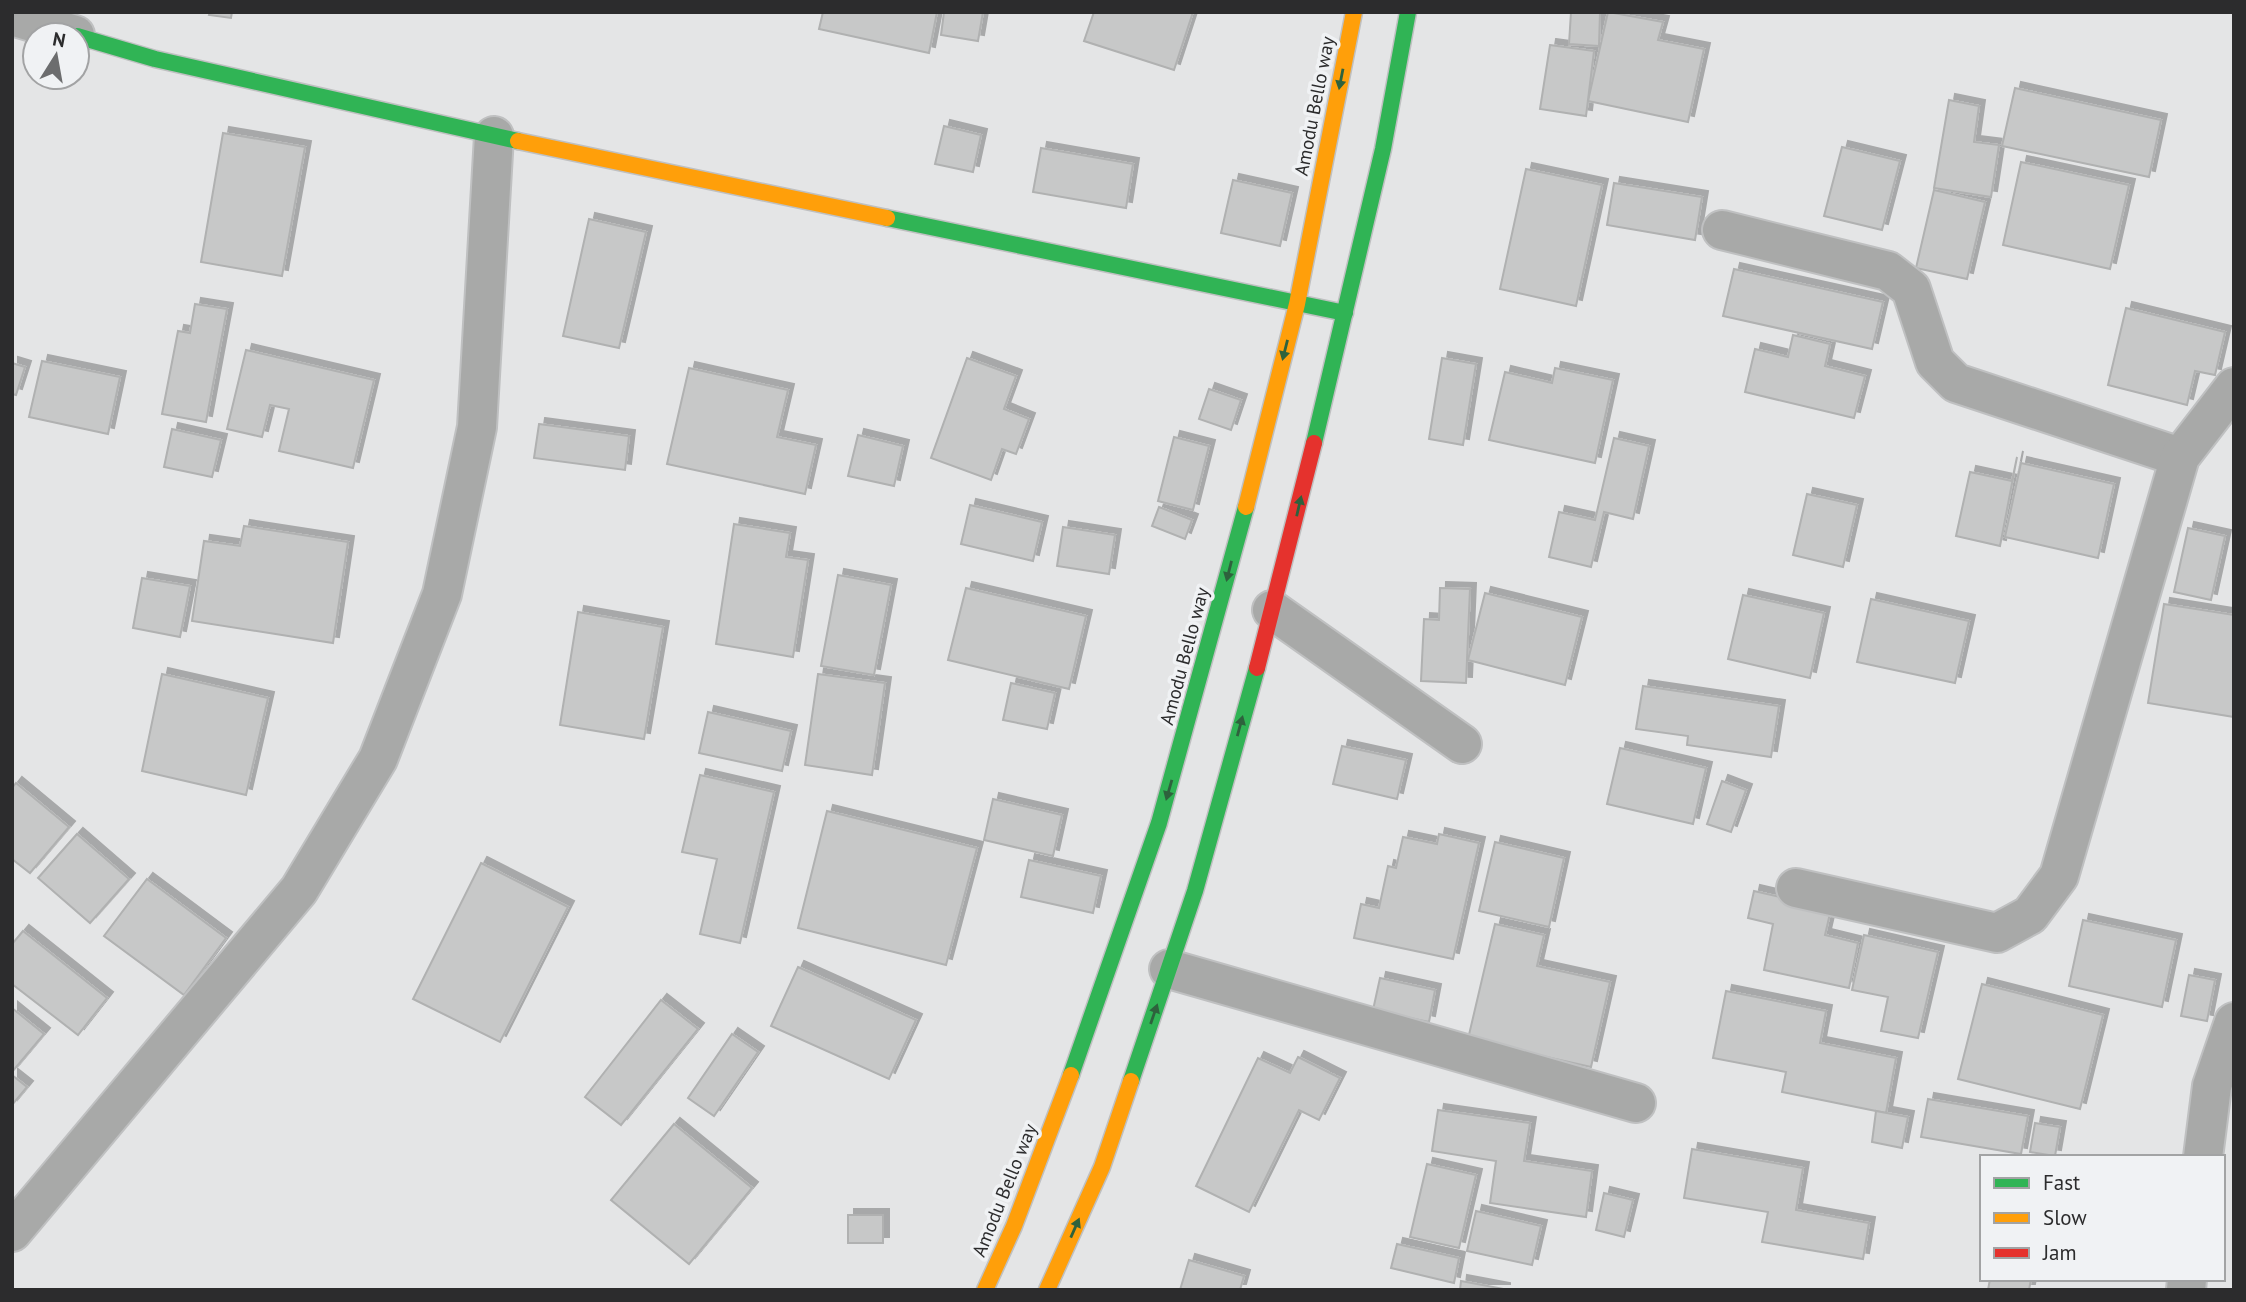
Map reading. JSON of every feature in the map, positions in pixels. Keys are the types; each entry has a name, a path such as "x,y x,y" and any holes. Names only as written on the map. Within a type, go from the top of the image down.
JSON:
{"main road":[{"name":"Amodu Bello way","path":"985,1290 1014,1226 1067,1088 1159,823 1216,623 1297,304 1354,12"},
{"path":"1047,1290 1102,1167 1195,891 1272,610 1345,313 1383,149 1408,12"},
{"path":"91,40 155,60 494,136 1345,313"}],"street":[{"path":"12,16 29,21"},
{"path":"12,1232 299,890 378,759 442,594 477,426 494,136"},
{"path":"1721,230 1888,271 1910,289 1935,362 1956,383 2180,457"},
{"path":"1796,888 1997,933 2030,915 2059,876 2180,457 2234,387"},
{"path":"1272,610 1462,744"},
{"path":"1169,969 1636,1103"},
{"path":"2203,1155 2212,1086 2234,1022"}],"building":[{"path":"210,12 232,12 231,18 209,15"},
{"path":"823,12 937,12 929,53 819,29"},
{"path":"944,12 983,12 978,41 941,35"},
{"path":"1094,12 1193,12 1174,70 1084,41"},
{"path":"1571,12 1600,12 1599,46 1569,44"},
{"path":"1608,12 1663,22 1658,40 1704,49 1688,122 1588,101"},
{"path":"1550,45 1594,51 1586,116 1540,109"},
{"path":"2015,88 2161,120 2149,177 2002,146"},
{"path":"1949,100 1979,106 1974,142 1999,145 1991,197 1934,188"},
{"path":"944,126 981,135 973,172 935,164"},
{"path":"223,133 305,147 282,276 201,262"},
{"path":"1842,147 1900,161 1882,230 1824,216"},
{"path":"1041,148 1133,164 1126,208 1033,192"},
{"path":"2021,162 2129,185 2110,269 2003,245"},
{"path":"1526,169 1602,185 1576,306 1500,289"},
{"path":"1233,180 1292,193 1280,246 1221,233"},
{"path":"1614,183 1702,197 1695,240 1607,225"},
{"path":"1934,190 1985,202 1967,279 1916,268"},
{"path":"589,219 646,232 619,348 563,336"},
{"path":"1734,269 1883,302 1872,349 1723,316"},
{"path":"195,304 227,309 206,422 162,414 178,331 190,333"},
{"path":"2126,308 2225,332 2215,375 2195,371 2187,405 2108,385"},
{"path":"1793,335 1830,344 1825,366 1865,376 1854,418 1745,392 1755,349 1788,357"},
{"path":"246,350 374,380 353,468 279,451 289,409 270,405 262,437 227,429"},
{"path":"967,358 1016,376 1004,409 1029,419 1016,454 1002,449 991,480 931,458"},
{"path":"1442,358 1476,364 1463,445 1429,439"},
{"path":"42,361 120,377 108,434 29,417"},
{"path":"12,363 25,367 16,395 12,394"},
{"path":"689,368 788,390 777,437 816,445 805,494 667,464"},
{"path":"1555,368 1613,380 1595,463 1489,440 1505,372 1552,383"},
{"path":"1209,389 1241,400 1231,430 1199,419"},
{"path":"539,424 629,436 625,470 534,458"},
{"path":"172,429 221,440 212,477 164,467"},
{"path":"858,435 903,446 894,486 848,476"},
{"path":"1174,437 1209,446 1193,510 1158,501"},
{"path":"1614,438 1649,446 1633,519 1604,512 1591,567 1549,557 1559,512 1595,520"},
{"path":"2017,457 2000,546 1956,536 1970,472 2012,481"},
{"path":"2021,463 2114,484 2098,558 2005,537"},
{"path":"1807,494 1857,505 1843,567 1793,555"},
{"path":"970,505 1042,522 1033,561 961,544"},
{"path":"1159,507 1192,520 1185,539 1152,526"},
{"path":"734,524 790,533 786,557 808,560 793,657 716,644"},
{"path":"244,526 348,542 333,643 192,621 204,541 240,546"},
{"path":"1063,527 1115,535 1109,574 1057,566"},
{"path":"2188,528 2225,536 2211,600 2174,592"},
{"path":"838,575 891,585 874,675 821,666"},
{"path":"142,578 190,586 180,637 133,628"},
{"path":"966,588 1086,616 1069,689 948,660"},
{"path":"1440,588 1470,589 1466,683 1421,681 1424,619 1439,620"},
{"path":"1485,593 1582,617 1565,685 1468,660"},
{"path":"1743,595 1824,613 1810,678 1728,659"},
{"path":"1871,599 1969,621 1955,683 1857,662"},
{"path":"2164,604 2234,615 2234,717 2148,703"},
{"path":"578,612 663,627 644,739 560,725"},
{"path":"162,674 268,698 246,795 142,771"},
{"path":"818,674 885,683 872,775 805,765"},
{"path":"1011,683 1055,693 1047,729 1003,720"},
{"path":"1643,686 1779,706 1771,757 1687,745 1688,736 1636,729"},
{"path":"708,712 791,731 782,771 699,753"},
{"path":"1342,746 1406,760 1397,799 1333,784"},
{"path":"1620,748 1706,768 1693,824 1607,804"},
{"path":"700,775 774,792 740,943 700,934 717,859 682,852"},
{"path":"1722,781 1746,790 1731,832 1707,824"},
{"path":"16,783 69,827 30,873 12,859 12,788"},
{"path":"993,799 1062,815 1053,856 984,840"},
{"path":"827,811 977,848 946,965 798,928"},
{"path":"77,834 129,879 90,923 38,878"},
{"path":"1439,834 1479,843 1453,959 1354,938 1361,904 1379,908 1388,866 1396,868 1403,837 1437,844"},
{"path":"1495,842 1564,858 1549,927 1479,911"},
{"path":"1029,860 1101,876 1093,913 1021,897"},
{"path":"481,863 568,907 500,1042 413,999"},
{"path":"147,879 226,938 184,995 104,936"},
{"path":"1754,891 1831,909 1825,935 1858,943 1849,988 1764,970 1773,924 1748,918"},
{"path":"2083,920 2176,940 2162,1007 2069,986"},
{"path":"1495,924 1544,935 1537,966 1610,982 1591,1067 1468,1039"},
{"path":"23,931 107,998 78,1035 12,984 12,944"},
{"path":"1864,935 1938,952 1918,1038 1881,1031 1888,997 1852,990"},
{"path":"798,967 916,1020 889,1079 771,1026"},
{"path":"2189,975 2215,980 2207,1021 2181,1016"},
{"path":"1380,978 1435,990 1429,1022 1373,1010"},
{"path":"1982,984 2103,1015 2080,1109 1958,1079"},
{"path":"1726,991 1826,1011 1820,1043 1896,1058 1886,1113 1782,1092 1786,1072 1713,1058"},
{"path":"661,1000 698,1029 621,1125 585,1097"},
{"path":"12,1008 44,1034 12,1072"},
{"path":"732,1034 758,1052 714,1116 688,1098"},
{"path":"1298,1057 1340,1078 1319,1120 1299,1110 1249,1212 1196,1186 1258,1058 1290,1073"},
{"path":"12,1075 27,1087 12,1105"},
{"path":"1928,1099 2028,1116 2021,1154 1921,1137"},
{"path":"1438,1110 1530,1123 1524,1161 1592,1171 1586,1217 1490,1203 1496,1161 1432,1151"},
{"path":"1876,1111 1908,1117 1902,1148 1872,1142"},
{"path":"2035,1123 2060,1127 2055,1155 2030,1152"},
{"path":"674,1124 752,1188 689,1264 611,1200"},
{"path":"1692,1149 1803,1168 1796,1210 1869,1223 1863,1259 1762,1242 1768,1212 1684,1198"},
{"path":"1427,1164 1476,1175 1459,1248 1410,1237"},
{"path":"1604,1193 1633,1200 1624,1237 1596,1230"},
{"path":"1476,1211 1541,1226 1532,1265 1467,1251"},
{"path":"848,1215 883,1215 883,1243 848,1243"},
{"path":"1397,1244 1459,1258 1454,1283 1391,1268"},
{"path":"1189,1260 1244,1276 1240,1290 1180,1290"},
{"path":"1461,1281 1504,1289 1504,1290 1460,1290"},
{"path":"1990,1281 2031,1281 2029,1290 1988,1290"}],"traffic: fast":[{"path":"1314,443 1383,149 1408,12"},
{"path":"91,40 155,59 518,141"},
{"path":"887,218 1345,313"},
{"path":"1071,1075 1159,823 1246,507"},
{"path":"1131,1081 1195,891 1257,668"}],"traffic: slow":[{"path":"1246,507 1297,304 1354,12"},
{"path":"518,141 887,218"},
{"path":"985,1290 1014,1226 1071,1075"},
{"path":"1047,1290 1102,1167 1131,1081"}],"traffic: jam":[{"path":"1257,668 1314,443"}]}
